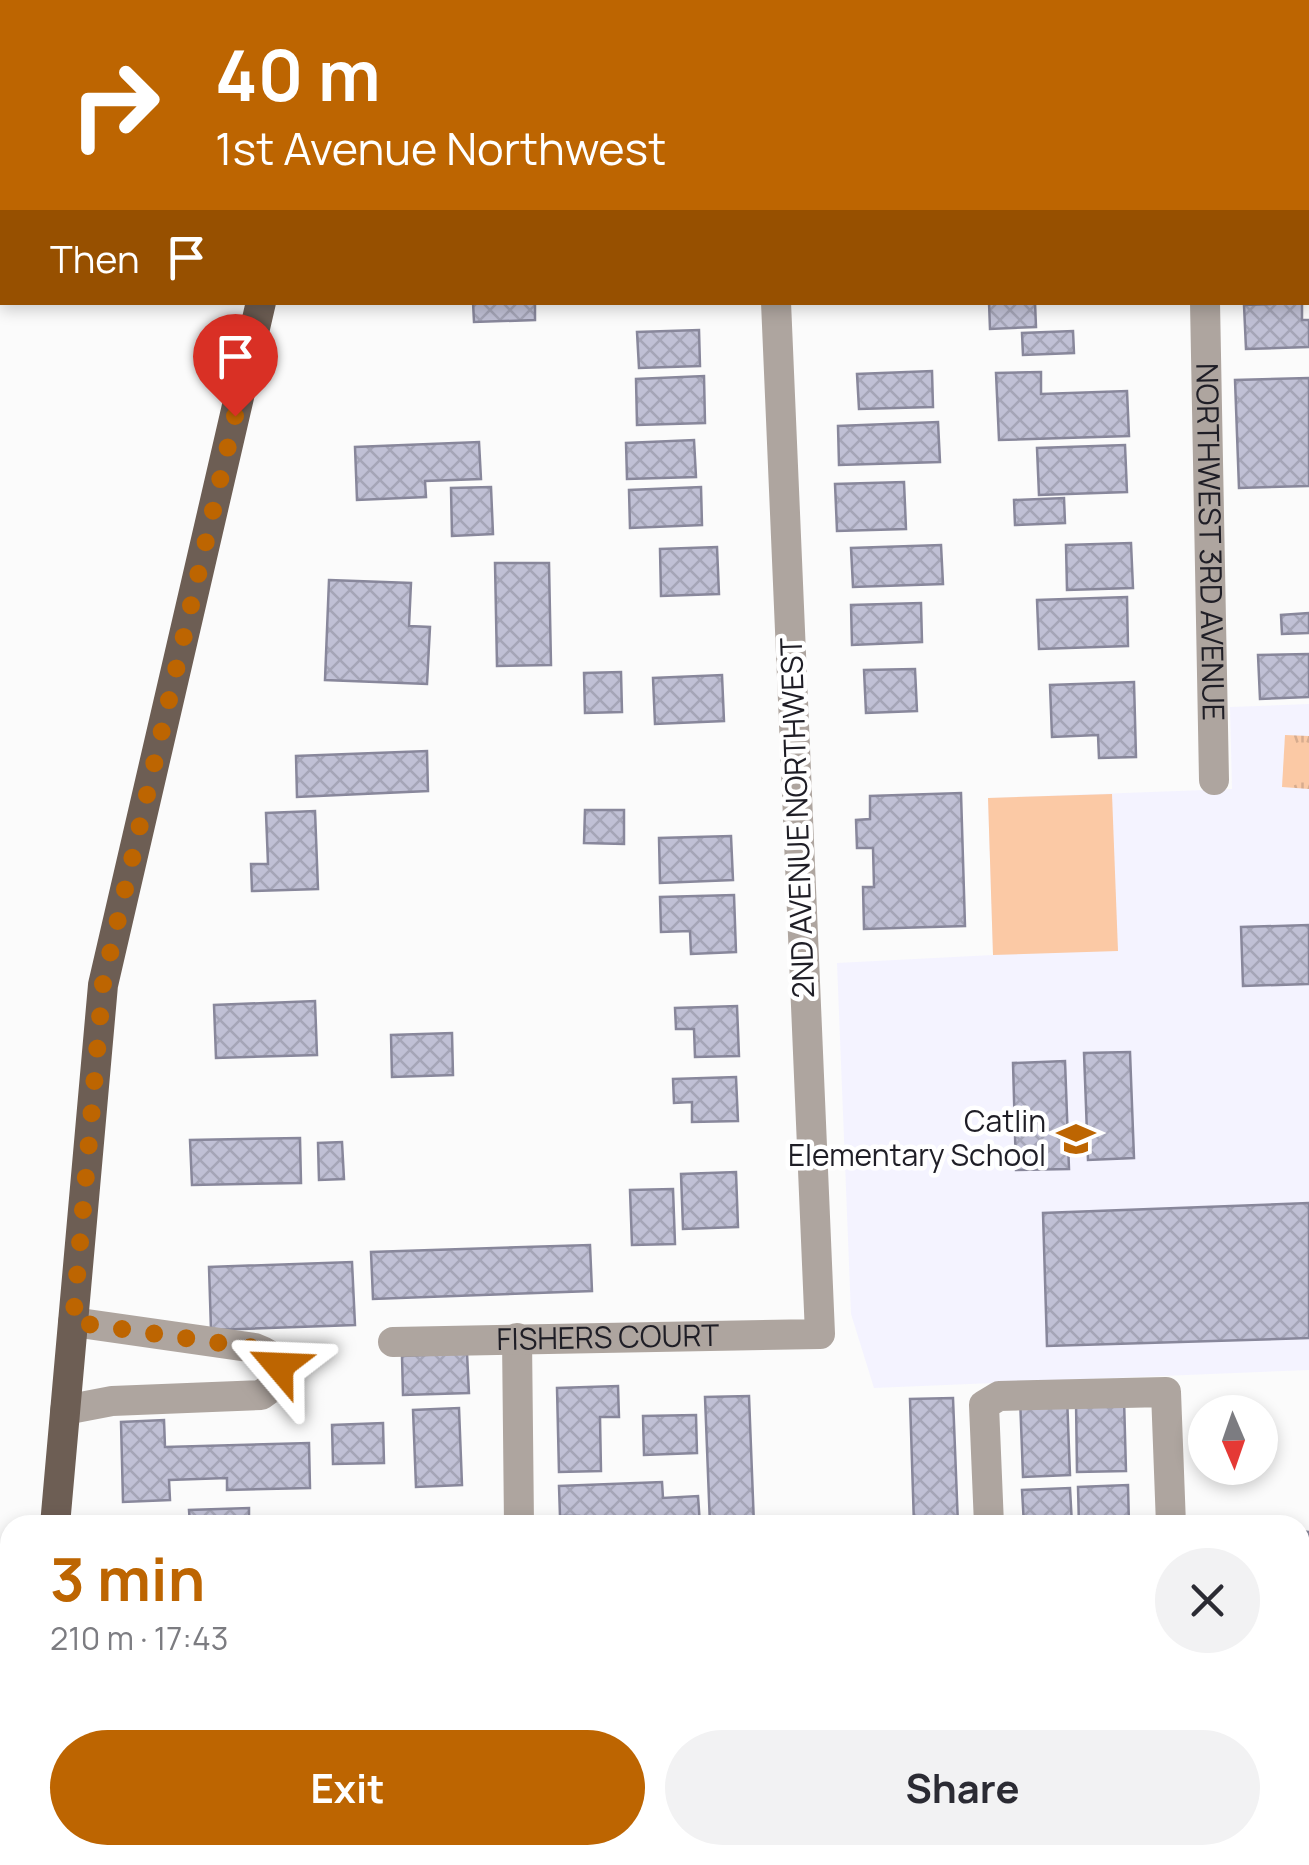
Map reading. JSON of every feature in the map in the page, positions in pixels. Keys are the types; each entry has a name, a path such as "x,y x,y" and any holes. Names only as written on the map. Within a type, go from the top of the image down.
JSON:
{"main road":[{"path":"57,1515 103,984 261,305"}],"street":[{"name":"2ND AVENUE NORTHWEST","path":"776,305 820,1334"},
{"name":"NORTHWEST 3RD AVENUE","path":"1205,305 1214,780"},
{"path":"66,1410 112,1401 260,1395 280,1382 279,1366 272,1354 255,1348 73,1322"},
{"name":"FISHERS COURT","path":"393,1342 820,1334"},
{"path":"518,1338 519,1515"},
{"path":"989,1515 984,1404 999,1396 1166,1392 1171,1515"}],"shaded area":[{"name":"Catlin Elementary School","path":"1309,704 1309,1370 874,1388 851,1314 837,963 993,955 988,798 1232,789 1230,707"}],"green space":[{"path":"1285,735 1309,736 1309,789 1282,787"},
{"path":"1112,794 1118,951 993,955 988,798"}],"building":[{"path":"473,305 535,305 535,320 474,322"},
{"path":"989,305 1035,305 1036,327 990,329"},
{"path":"1244,305 1302,305 1302,320 1309,320 1309,347 1246,349"},
{"path":"699,330 700,366 639,368 637,332"},
{"path":"1073,331 1074,353 1023,355 1022,333"},
{"path":"932,371 933,407 859,409 857,374"},
{"path":"1041,372 1041,394 1127,391 1129,436 999,440 996,373"},
{"path":"704,376 705,423 637,425 636,379"},
{"path":"1309,378 1309,486 1239,488 1235,380"},
{"path":"938,422 940,462 839,465 838,426"},
{"path":"694,440 696,477 627,479 626,443"},
{"path":"479,442 481,479 425,481 426,497 357,500 355,447"},
{"path":"1125,445 1127,492 1039,495 1037,448"},
{"path":"904,482 906,529 837,531 835,484"},
{"path":"491,487 493,534 452,536 451,488"},
{"path":"701,487 702,525 630,528 629,490"},
{"path":"1064,498 1065,523 1015,525 1014,500"},
{"path":"1131,543 1133,588 1067,590 1066,545"},
{"path":"941,545 943,584 853,587 851,548"},
{"path":"717,547 719,594 661,596 660,549"},
{"path":"495,563 549,563 551,665 497,666"},
{"path":"329,580 411,583 409,626 430,627 427,684 325,680"},
{"path":"1127,597 1128,646 1039,649 1037,600"},
{"path":"921,603 922,642 852,645 851,605"},
{"path":"1309,613 1309,633 1282,634 1281,615"},
{"path":"1309,654 1309,697 1260,699 1258,655"},
{"path":"915,669 917,711 866,713 864,670"},
{"path":"621,672 622,712 585,713 584,673"},
{"path":"722,675 724,721 655,724 653,678"},
{"path":"1134,682 1136,757 1099,758 1098,735 1052,737 1050,685"},
{"path":"427,751 428,791 297,797 296,756"},
{"path":"961,793 965,926 864,929 863,887 874,887 873,848 857,848 856,820 870,819 870,796"},
{"path":"585,810 624,810 624,844 584,843"},
{"path":"315,811 318,889 252,891 251,864 268,864 266,813"},
{"path":"731,836 733,880 660,883 659,838"},
{"path":"734,895 736,952 691,954 690,931 661,932 660,897"},
{"path":"1309,925 1309,984 1243,986 1241,927"},
{"path":"315,1001 317,1055 216,1058 214,1005"},
{"path":"737,1006 739,1056 695,1057 694,1029 676,1029 675,1008"},
{"path":"452,1033 453,1075 392,1077 391,1035"},
{"path":"1130,1052 1134,1158 1088,1160 1084,1053"},
{"path":"1065,1061 1069,1169 1016,1170 1013,1063"},
{"path":"736,1077 738,1121 692,1122 692,1102 674,1103 673,1079"},
{"path":"300,1138 301,1183 192,1185 190,1140"},
{"path":"342,1142 344,1179 319,1180 318,1143"},
{"path":"736,1172 738,1227 683,1229 681,1174"},
{"path":"673,1189 675,1244 632,1245 630,1190"},
{"path":"1309,1203 1309,1338 1047,1346 1043,1213"},
{"path":"590,1245 592,1291 373,1299 371,1252"},
{"path":"352,1262 355,1325 211,1330 209,1267"},
{"path":"467,1353 469,1393 403,1395 402,1356"},
{"path":"618,1386 619,1417 600,1417 601,1471 559,1472 557,1388"},
{"path":"749,1396 754,1515 710,1515 705,1397"},
{"path":"1067,1396 1070,1475 1023,1477 1020,1397"},
{"path":"953,1398 958,1515 914,1515 910,1399"},
{"path":"1124,1399 1126,1471 1077,1472 1076,1401"},
{"path":"459,1408 462,1485 416,1487 413,1410"},
{"path":"696,1415 697,1453 644,1455 643,1416"},
{"path":"164,1420 165,1447 309,1443 310,1488 227,1490 227,1478 169,1480 170,1500 123,1502 121,1422"},
{"path":"383,1423 384,1463 333,1464 332,1425"},
{"path":"662,1482 663,1498 698,1496 699,1515 560,1515 559,1486"},
{"path":"1128,1485 1129,1515 1079,1515 1078,1487"},
{"path":"1070,1488 1071,1515 1023,1515 1022,1490"},
{"path":"249,1508 249,1515 189,1515 189,1510"}],"place":[{"name":"Catlin Elementary School","path":"1076,1139"}],"route":[{"path":"235,416 103,984 73,1322 255,1348 272,1354 279,1366"}]}
